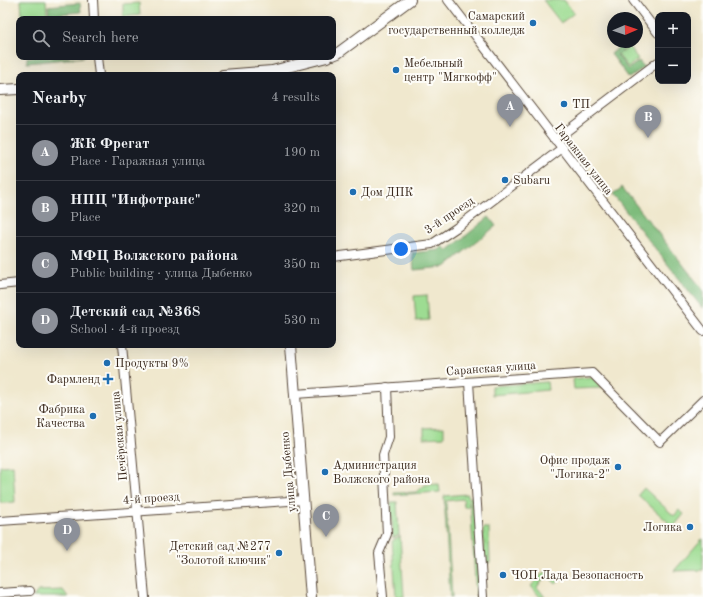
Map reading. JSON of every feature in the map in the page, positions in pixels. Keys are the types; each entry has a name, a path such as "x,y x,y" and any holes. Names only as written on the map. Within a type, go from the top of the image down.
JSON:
{"main road":[{"path":"336,54 410,0"},
{"path":"275,72 317,60"},
{"path":"0,90 16,89"},
{"name":"улица Дыбенко","path":"290,348 311,597"}],"street":[{"path":"93,0 94,16"},
{"name":"Гаражная улица","path":"448,0 561,149 703,331"},
{"path":"633,0 655,29"},
{"path":"97,60 99,72"},
{"path":"555,140 655,64"},
{"name":"3-й проезд","path":"336,257 432,244 456,228 561,149"},
{"path":"0,285 16,283"},
{"name":"Печёрская улица","path":"122,348 145,597"},
{"name":"Саранская улица","path":"295,394 592,373 660,442 703,400"},
{"path":"469,382 483,597"},
{"path":"383,597 379,553 387,534 383,455 389,437 386,387"},
{"name":"4-й проезд","path":"0,521 303,500"},
{"path":"0,593 30,591"}],"green space":[{"path":"21,0 46,0 47,15 22,16"},
{"path":"543,0 564,0 574,13 561,23"},
{"path":"80,3 81,12 49,15 48,6"},
{"path":"139,3 140,15 123,16 123,4"},
{"path":"618,48 626,48 617,55 628,69 639,61 644,67 629,78 611,54"},
{"path":"630,48 638,59 628,67 618,55"},
{"path":"27,60 56,60 27,63"},
{"path":"622,187 703,290 703,309 613,195"},
{"path":"489,217 496,226 445,267 414,270 412,253 439,250 443,246 447,251"},
{"path":"427,295 429,320 416,321 414,296"},
{"path":"591,377 603,388 574,389 573,379"},
{"path":"547,382 548,390 492,395 492,386"},
{"path":"444,427 444,437 424,438 424,428"},
{"path":"13,465 15,502 0,503 0,466"},
{"path":"439,484 440,492 394,495 394,493 417,492 425,485"},
{"path":"644,488 674,516 679,510 684,514 670,531 664,528 668,522 638,495"},
{"path":"468,494 469,507 464,507 463,499 446,501 452,597 450,597 444,496"},
{"path":"470,497 476,497 480,597 476,597"},
{"path":"391,502 397,502 399,535 393,538"},
{"path":"483,528 489,528 490,563 485,563"},
{"path":"400,536 404,597 396,597 392,541"},
{"path":"703,539 703,570 674,571 701,540"},
{"path":"544,572 552,573 559,581 556,584 546,576 537,587 545,597 540,597 531,586"},
{"path":"63,590 68,597 33,597 38,591"}],"place":[{"name":"Самарский государственный колледж","path":"533,23"},
{"name":"Мебельный центр \"Мягкофф\"","path":"396,70"},
{"name":"ТП","path":"564,104"},
{"name":"ЖК Фрегат","path":"510,127"},
{"name":"НПЦ \"Инфотранс\"","path":"648,138"},
{"name":"Subaru","path":"505,180"},
{"name":"Дом ДПК","path":"353,192"},
{"name":"Продукты 9%","path":"107,363"},
{"name":"Фармленд","path":"108,379"},
{"name":"Фабрика Качества","path":"93,416"},
{"name":"Офис продаж \"Логика-2\"","path":"618,467"},
{"name":"Администрация Волжского района","path":"325,472"},
{"name":"Логика","path":"690,527"},
{"name":"МФЦ Волжского района","path":"326,537"},
{"name":"Детский сад №368","path":"67,551"},
{"name":"Детский сад №277 \"Золотой ключик\"","path":"279,553"},
{"name":"ЧОП Лада Безопасность","path":"503,575"}]}
